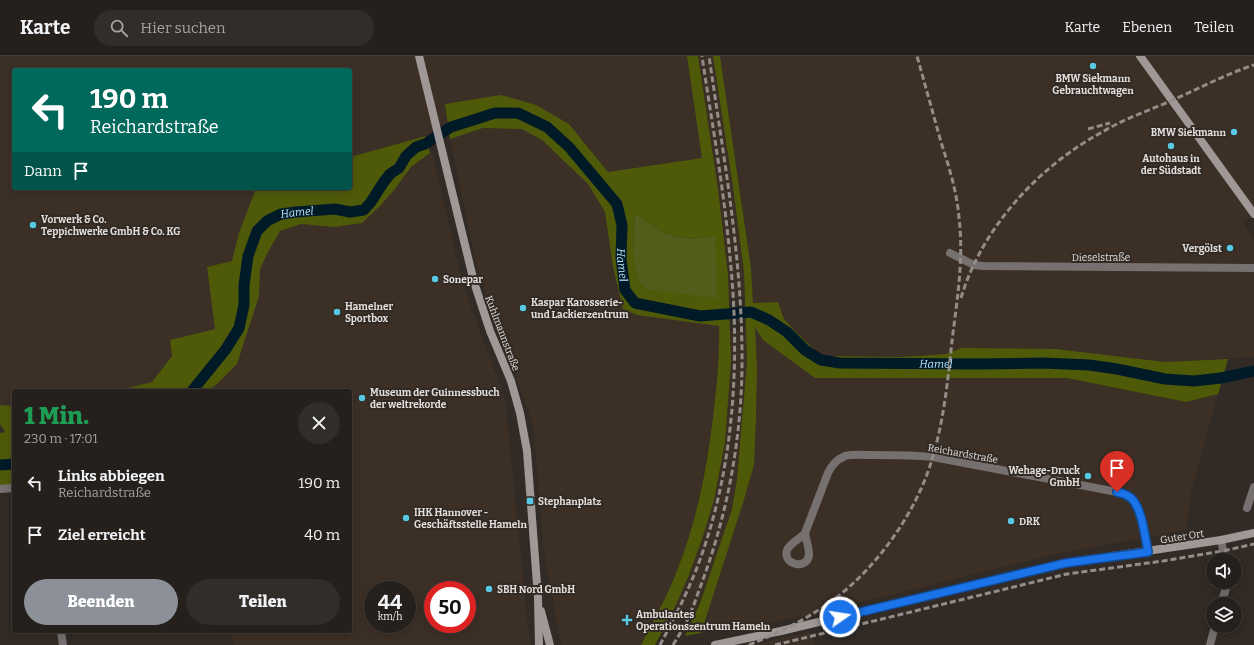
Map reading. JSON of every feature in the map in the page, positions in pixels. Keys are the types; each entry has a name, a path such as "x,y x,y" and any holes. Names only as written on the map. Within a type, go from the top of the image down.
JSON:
{"main road":[{"name":"Kuhlmannstraße","path":"419,56 474,282 490,331 511,381 520,412 527,451 538,598 539,645"},
{"path":"1140,56 1254,214"},
{"name":"Guter Ort","path":"715,645 781,631 1066,563 1148,552 1254,533"},
{"name":"Kuhlmannstraße","path":"538,598 550,645"}],"street":[{"name":"Dieselstraße","path":"950,253 974,265 983,266 1254,268"},
{"name":"Reichardstraße","path":"805,533 828,473 837,460 846,456 855,455 904,454 933,457 1125,494 1134,502 1138,509 1148,552"},
{"path":"1247,508 1254,487"},
{"path":"0,489 12,488"},
{"path":"1221,540 1224,553"},
{"path":"61,633 63,645"},
{"path":"1210,645 1213,633"}],"shaded area":[{"path":"0,56 687,56 703,158 607,172 582,138 445,105 447,122 426,136 352,156 352,68 12,68 12,190 256,190 239,233 232,261 207,267 215,329 170,340 172,356 152,382 123,389 12,389 12,406 0,405"},
{"path":"698,56 713,56 733,187 744,272 745,297 729,298 728,274 718,189"},
{"path":"720,56 1254,56 1254,215 1243,222 1254,240 1254,357 1165,362 1056,349 962,348 945,354 901,357 824,356 817,352 784,319 778,302 753,304 751,268"},
{"path":"483,128 522,129 542,140 588,184 605,212 613,267 623,309 719,326 720,343 710,442 700,494 690,534 678,569 663,604 641,645 561,645 544,553 533,424 478,273 450,139"},
{"path":"432,152 464,288 505,398 530,645 233,645 231,633 352,633 352,389 209,389 216,385 259,296 260,269 280,231 301,224 334,227 395,189 411,167"},
{"path":"754,326 815,378 1067,378 1186,402 1218,394 1191,493 1186,530 1052,555 797,618 701,633 754,465 757,369"},
{"path":"730,330 746,330 747,362 737,479 732,509 695,614 675,607 689,575 714,500 725,442 731,361"},
{"path":"809,632 815,645 752,645"}],"green space":[{"path":"687,56 698,56 718,189 728,274 731,361 725,442 714,500 689,575 675,607 655,645 641,645 674,578 685,549 697,509 712,429 718,367 719,326 637,315 623,309 613,267 605,212 588,184 542,140 522,129 483,128 450,139 445,104 501,95 536,105 569,124 608,172 702,158","holes":["635,214 664,233 689,239 715,236 633,249"]},
{"path":"713,56 720,56 751,268 753,303 778,302 784,319 817,352 824,356 901,357 945,354 962,348 1056,349 1165,362 1228,359 1218,394 1186,402 1067,378 815,378 763,340 755,327 757,369 754,465 701,633 685,636 700,603 732,509 737,479 747,362 744,272"},
{"path":"426,136 430,153 411,167 395,189 362,223 334,227 301,224 280,231 260,269 259,296 237,364 216,385 209,389 123,389 152,382 172,356 170,340 215,329 207,267 232,261 239,233 255,191 352,190 352,156"},
{"path":"635,214 664,233 689,239 715,236 717,298 645,289 637,278 633,249"},
{"path":"0,405 12,406 12,485 0,486 0,433 5,432 0,424"}],"waterway":[{"name":"Hamel","path":"194,389 226,349 239,328 244,305 244,285 248,256 257,231 267,221 281,214 296,212 335,209 350,212 364,210 390,174 399,168 406,156 416,147 425,144 451,127 495,113 518,113 547,127 569,147 617,204 622,225 621,258 625,290 635,303 700,316 751,312 769,320 787,332 805,350 821,360 840,363 1043,363 1089,365 1165,379 1194,381 1221,378 1254,371"},
{"name":"Hamel","path":"0,465 12,464"}],"railway":[{"path":"660,645 689,587 703,551 714,516 722,480 732,406 734,331 730,257 721,182 702,56"},
{"path":"673,645 684,627 711,557 727,499 737,440 742,381 741,314 735,240 709,56"},
{"path":"749,645 782,630 813,613 850,587 866,571 907,517 926,476 937,442 947,384 959,280 961,249 958,208 952,180 917,56"},
{"path":"961,298 983,247 999,223 1016,201 1036,180 1058,161 1080,145 1121,122 1254,65"},
{"path":"1088,129 1110,123"},
{"path":"775,645 1067,574 1163,561 1254,544"}],"place":[{"name":"BMW Siekmann Gebrauchtwagen","path":"1093,66"},
{"name":"BMW Siekmann","path":"1234,132"},
{"name":"Autohaus in der Südstadt","path":"1171,146"},
{"name":"Vorwerk & Co. Teppichwerke GmbH & Co. KG","path":"33,225"},
{"name":"Vergölst","path":"1230,248"},
{"name":"Sonepar","path":"435,279"},
{"name":"Kaspar Karosserie- und Lackierzentrum","path":"523,308"},
{"name":"Hamelner Sportbox","path":"337,312"},
{"name":"Museum der Guinnessbuch der weltrekorde","path":"362,398"},
{"name":"Wehage-Druck GmbH","path":"1088,476"},
{"name":"Stephanplatz","path":"530,501"},
{"name":"IHK Hannover - Geschäftsstelle Hameln","path":"406,518"},
{"name":"DRK","path":"1011,521"},
{"name":"SBH Nord GmbH","path":"489,589"},
{"name":"Ambulantes Operationszentrum Hameln","path":"627,620"}],"route":[{"path":"840,617 1066,563 1148,552 1138,509 1131,498 1125,494 1117,492"}]}
